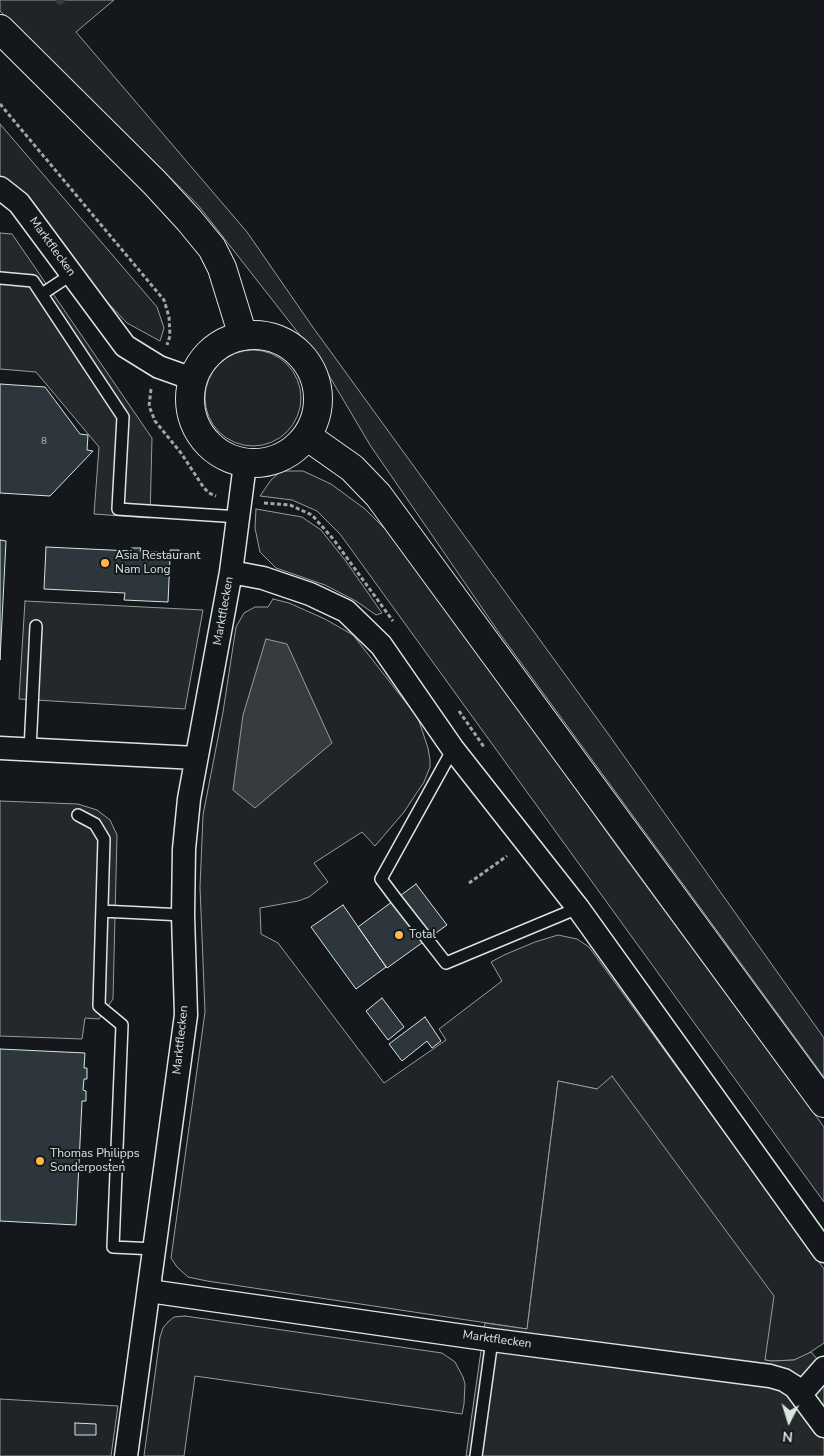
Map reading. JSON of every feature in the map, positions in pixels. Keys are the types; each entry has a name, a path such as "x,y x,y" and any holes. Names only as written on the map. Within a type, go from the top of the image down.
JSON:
{"main road":[{"path":"0,28 154,182 212,248 222,268 236,308 243,336"},
{"path":"264,335 285,342 302,356 314,374 319,395 317,417 308,437 295,450 280,459 263,464 245,464 224,457 206,443 194,424 189,401 192,379 203,359 221,343 243,336 264,335"},
{"path":"308,437 352,468 378,495 824,1103"}],"street":[{"name":"Marktflecken","path":"0,188 19,203 125,346 159,367 192,379"},
{"name":"Marktflecken","path":"126,1456 186,1014 183,915 184,849 189,799 231,572 245,464"},
{"path":"231,572 263,578 301,590 346,611 381,645 453,749 578,908 824,1251"},
{"path":"0,748 196,758"},
{"name":"Marktflecken","path":"149,1290 492,1340 770,1376 784,1380 801,1394 824,1426"},
{"path":"801,1394 824,1368"}],"lane":[{"path":"42,294 72,274"},
{"path":"0,278 33,281 123,417 118,509 238,517"},
{"path":"30,750 36,626"},
{"path":"453,749 381,879 446,963 578,908"},
{"path":"78,815 95,824 104,839 99,1006 122,1025 113,1247 154,1249"},
{"path":"102,911 183,915"},
{"path":"476,1456 492,1340"}],"path":[{"path":"0,104 164,300 170,317 170,336"},
{"path":"469,883 526,842"}],"shaded area":[{"path":"0,0 114,0 76,32 247,232 312,326 609,735 824,1038 824,1077 500,634 370,445 321,362 198,205 0,11"},
{"path":"0,124 157,307 164,328 160,341 127,323 92,286 44,219 18,187 0,176"},
{"path":"0,233 12,234 152,438 150,518 94,514 99,447 36,372 0,369"},
{"path":"253,350 271,354 287,364 297,380 301,398 297,416 287,432 271,442 253,446 235,442 219,432 209,416 205,398 209,380 219,364 235,354"},
{"path":"281,471 303,471 331,484 365,509 402,546 616,845 824,1127 824,1202 340,534 317,511 292,500 260,496 271,480"},
{"path":"256,509 302,517 321,530 345,560 382,613 376,615 356,601 325,585 276,568 260,552 255,528"},
{"path":"273,599 289,603 325,619 353,635 418,718 428,748 430,767 424,782 404,812 375,846 362,832 314,863 328,882 309,897 260,908 261,934 278,943 384,1083 446,1040 439,1029 502,981 491,962 535,942 558,935 577,939 589,947 824,1269 824,1343 803,1357 794,1360 765,1360 597,1089 558,1081 527,1329 207,1281 188,1277 177,1267 171,1258 205,1012 200,887 203,815 223,712 236,627 244,613 255,607 268,607"},
{"path":"25,601 203,610 185,709 19,699"},
{"path":"266,639 287,644 332,743 255,808 233,790 243,715"},
{"path":"0,801 78,804 97,810 110,820 117,835 113,999 99,1019 85,1018 82,1039 0,1036"},
{"path":"612,1076 774,1296 765,1360 794,1360 811,1352 824,1367 824,1456 466,1456 485,1323 527,1329 558,1081 597,1089"},
{"path":"185,1316 442,1353 455,1362 463,1377 465,1384 462,1414 195,1376 184,1456 144,1456 160,1337 163,1328 168,1322 174,1317"},
{"path":"0,1399 118,1406 111,1456 0,1456"}],"building":[{"path":"0,384 45,387 80,434 88,435 87,450 93,451 50,496 0,493"},
{"path":"0,540 6,541 0,660"},
{"path":"46,547 131,551 131,548 141,548 140,551 170,553 170,550 179,550 179,559 170,558 168,602 124,600 125,593 44,589"},
{"path":"416,884 447,925 387,968 358,927"},
{"path":"343,905 386,967 356,989 311,927"},
{"path":"382,998 404,1027 388,1040 366,1011"},
{"path":"425,1017 441,1041 432,1048 427,1041 402,1061 389,1044"},
{"name":"Thomas Philipps Sonderposten","path":"0,1049 85,1053 84,1068 87,1068 87,1079 84,1079 83,1090 86,1091 86,1101 82,1101 76,1225 0,1221"},
{"path":"75,1423 96,1424 96,1435 75,1435"}],"place":[{"name":"Asia Restaurant Nam Long","path":"105,563"},
{"name":"Total","path":"399,935"},
{"name":"Thomas Philipps Sonderposten","path":"40,1161"}]}
